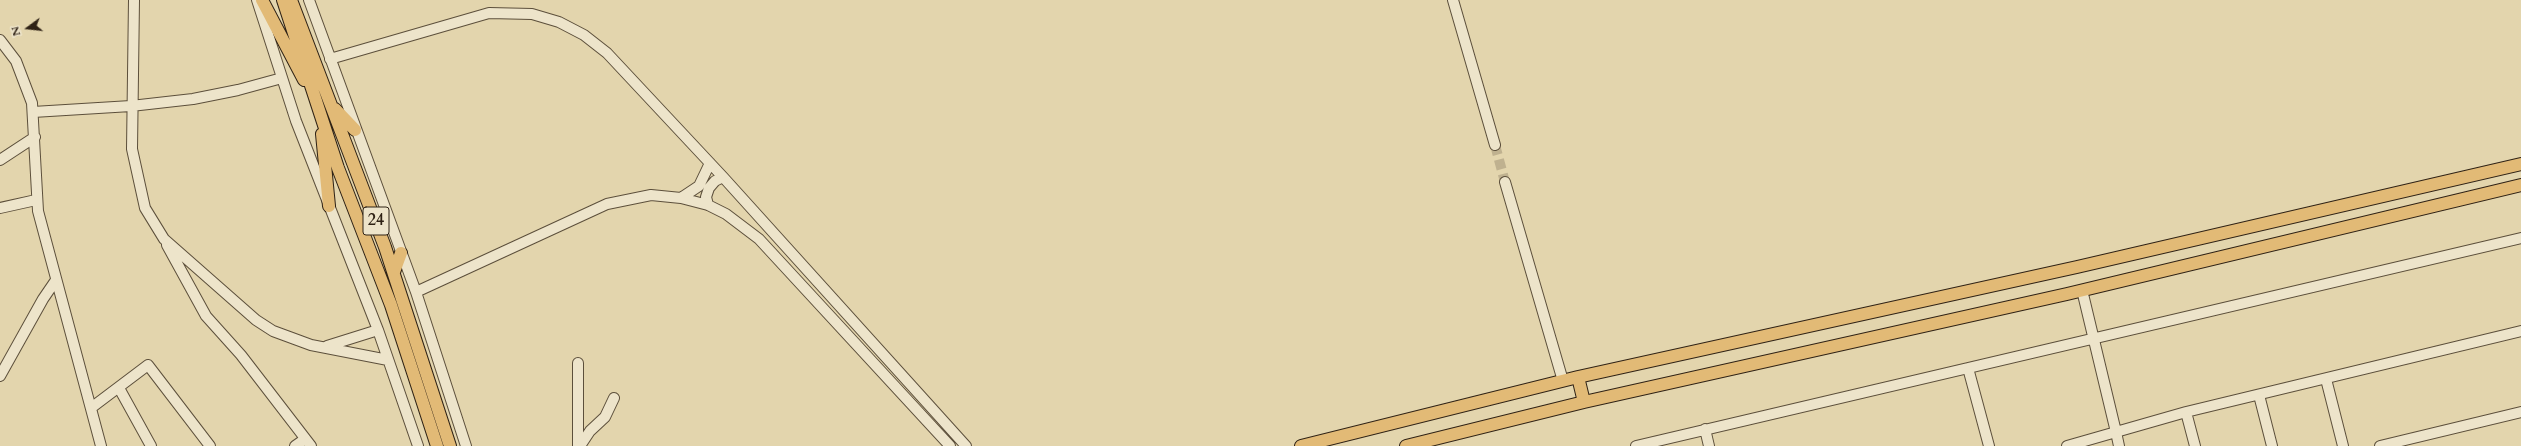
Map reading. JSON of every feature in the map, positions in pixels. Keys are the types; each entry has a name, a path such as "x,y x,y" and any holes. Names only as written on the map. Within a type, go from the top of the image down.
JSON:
{"main road":[{"path":"262,0 295,65 314,93"},
{"name":"24","path":"283,0 338,168 387,292 437,446"},
{"name":"24","path":"291,0 300,19 394,272 450,446"},
{"path":"296,0 300,19"},
{"path":"332,106 355,130"},
{"path":"319,109 329,206"},
{"path":"1301,446 1563,381 2069,268 2521,164"},
{"path":"1406,446 1584,402 2082,290 2521,184"},
{"path":"394,272 402,253"},
{"path":"1578,378 1584,402"}],"street":[{"path":"134,0 131,106 132,149 145,208 164,239 206,316 241,355 308,443 295,446"},
{"path":"257,0 296,121 378,330 418,446"},
{"path":"309,0 355,130 416,292 466,446"},
{"path":"1453,0 1495,145"},
{"path":"330,59 475,15 503,12 546,17 572,27 596,43 710,163 966,446"},
{"path":"0,40 16,61 28,92 33,112 36,200 101,446"},
{"path":"33,112 131,106 216,95 282,78"},
{"path":"0,160 35,137"},
{"path":"681,198 699,186 710,163"},
{"path":"708,205 706,197 709,188 715,181 723,177"},
{"path":"1505,182 1563,381"},
{"path":"416,292 608,204 636,196 681,198 708,205 726,214 758,239 950,446"},
{"path":"0,208 36,200"},
{"path":"1636,446 2521,238"},
{"path":"164,239 256,320 291,339 388,360"},
{"path":"0,376 42,299 56,280"},
{"path":"2082,290 2092,339 2119,446"},
{"path":"327,346 378,330"},
{"path":"2067,446 2186,412 2521,331"},
{"path":"578,363 579,446"},
{"path":"91,408 119,388 148,364 210,446"},
{"path":"1968,368 1989,446"},
{"path":"2326,379 2343,446"},
{"path":"119,388 151,446"},
{"path":"2259,395 2272,446"},
{"path":"579,446 590,431 605,417 614,398"},
{"path":"2186,412 2195,446"},
{"path":"2380,446 2521,412"},
{"path":"1705,429 1709,446"}],"tunnel":[{"path":"1495,145 1505,182"}]}
